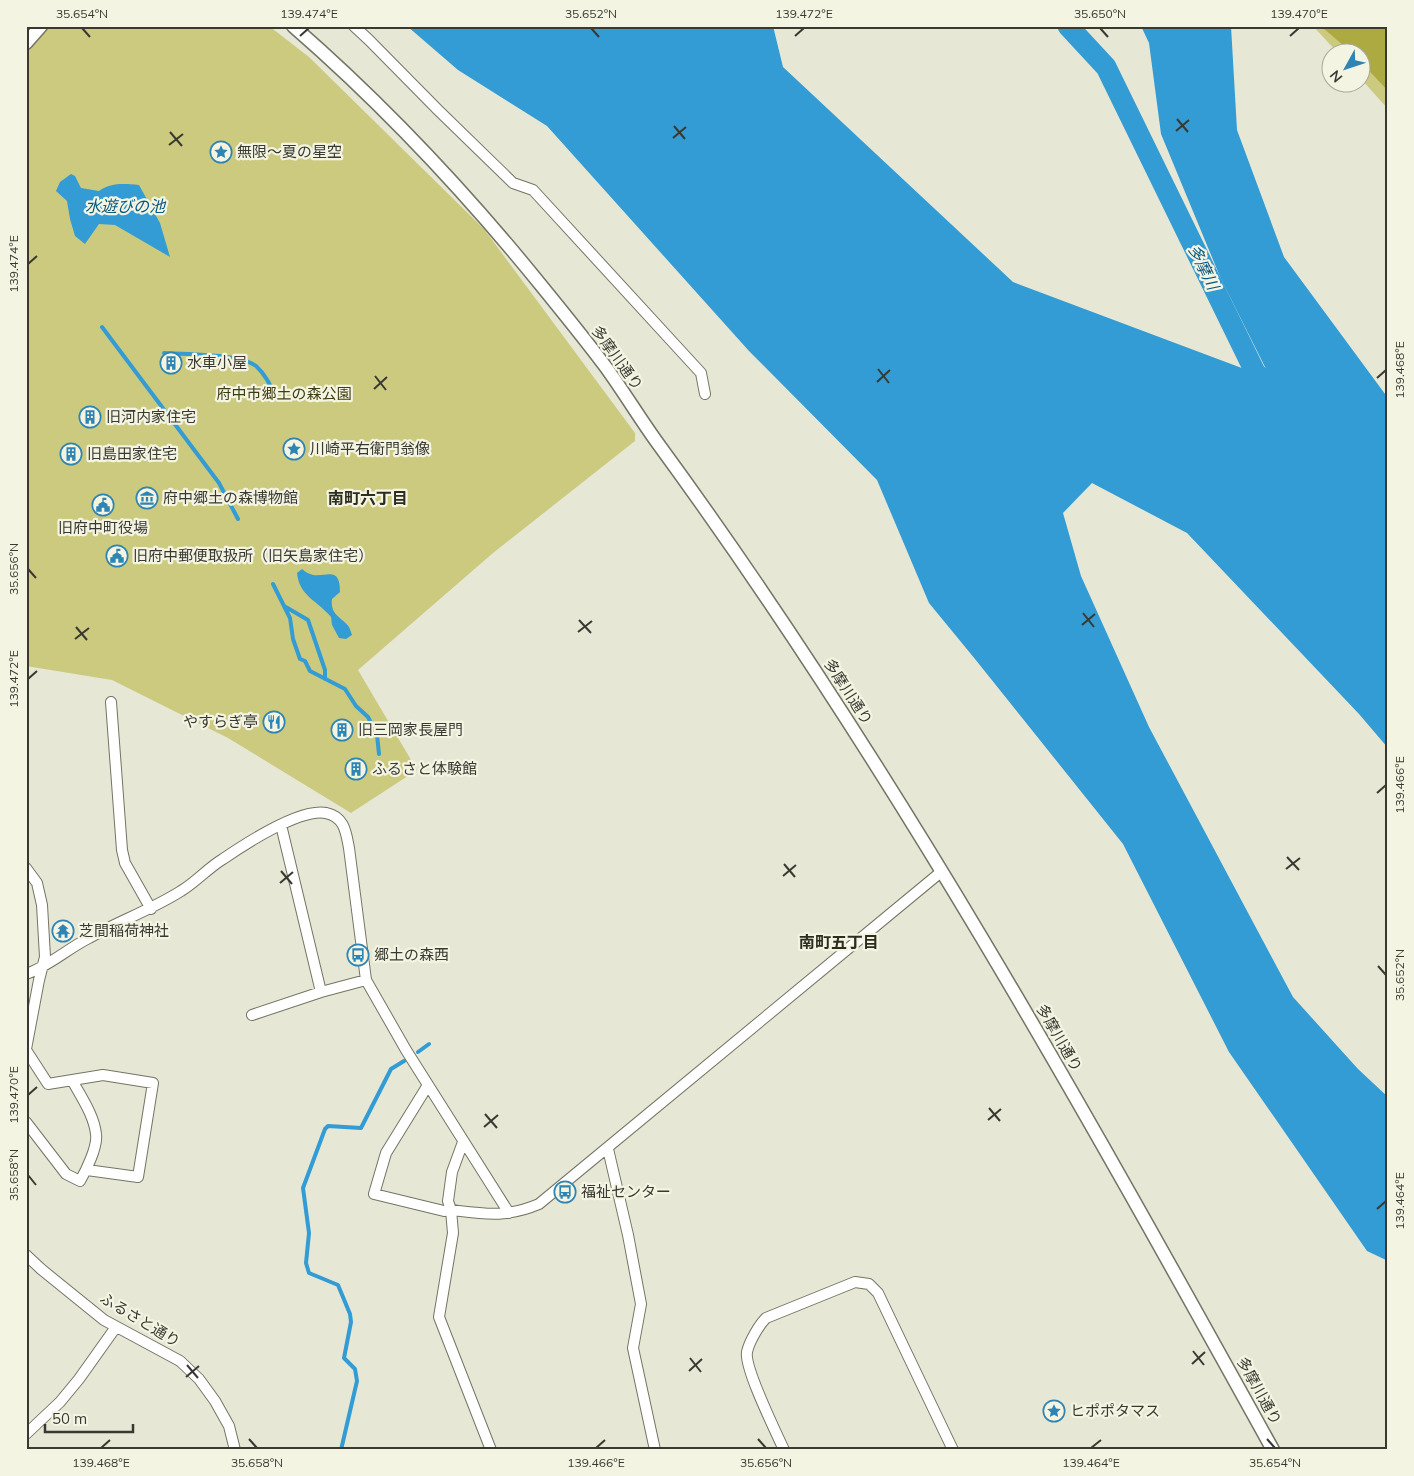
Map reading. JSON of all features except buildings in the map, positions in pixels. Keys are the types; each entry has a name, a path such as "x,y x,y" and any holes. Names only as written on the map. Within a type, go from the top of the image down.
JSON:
{"street":[{"path":"26,43 40,26"},
{"name":"多摩川通り","path":"293,26 365,91 430,157 510,247 605,366 767,597 976,927 1273,1450"},
{"path":"354,26 513,183 533,190 701,373 704,394"},
{"path":"110,702 122,850 125,863 151,909"},
{"path":"26,974 43,968 86,939 151,909 182,890 222,859 281,825 304,815 324,813 338,819 344,827 349,848 366,980 406,1050 509,1214"},
{"path":"281,825 321,992"},
{"path":"26,868 37,883 42,905 45,957 26,1050 48,1084 103,1075 153,1083 138,1177 87,1170"},
{"path":"428,1085 386,1153 374,1194 444,1211 451,1210 494,1215 509,1214 539,1204 608,1149 941,872"},
{"path":"252,1015 321,992 366,980"},
{"path":"26,1122 66,1174 80,1182 87,1170 97,1136 94,1122 72,1080"},
{"path":"464,1142 452,1172 448,1201 451,1210 453,1233 439,1318 491,1450"},
{"path":"608,1149 628,1235 641,1304 634,1348 655,1450"},
{"name":"ふるさと通り","path":"26,1255 104,1320 180,1361 199,1379 215,1401 229,1426 235,1450"},
{"path":"784,1450 751,1375 747,1352 760,1325 766,1318 855,1282 869,1284 878,1293 953,1450"},
{"path":"26,1434 60,1402 79,1379 116,1326"}],"green space":[{"name":"府中市郷土の森公園","path":"26,26 269,26 309,57 484,229 635,433 635,441 493,553 358,670 417,770 351,813 228,738 112,680 26,666"},
{"path":"1313,26 1388,26 1388,109 1372,91 1372,42 1328,42"}],"shaded area":[{"path":"1299,26 1388,26 1388,91 1372,74 1372,42 1339,42 1323,28"}],"water":[{"path":"407,26 773,26 783,67 1013,282 1271,379 1221,279 1161,134 1149,43 1141,26 1231,26 1237,130 1284,257 1388,398 1388,748 1359,714 1187,533 1092,483 1063,513 1081,576 1149,727 1293,997 1358,1069 1388,1097 1388,1261 1367,1251 1229,1052 1123,844 929,603 877,480 749,351 547,126 458,70"},
{"name":"水遊びの池","path":"71,174 75,176 81,188 99,191 113,185 139,185 160,223 170,257 115,225 99,224 85,244 75,236 67,201 56,191 60,182"},
{"path":"302,569 313,575 332,574 338,579 340,592 332,599 333,609 337,616 349,627 352,635 346,639 339,638 332,625 331,617 301,587 297,573"}],"waterway":[{"name":"多摩川","path":"1068,26 1106,67 1256,374 1280,390"},
{"path":"102,327 219,483 238,519"},
{"path":"164,353 212,355 248,362 256,366 263,373 277,399"},
{"path":"273,584 290,618 293,639 300,659 305,661 310,671 345,689 356,706 368,717 377,735 379,754"},
{"path":"284,606 308,620 325,670 325,679"},
{"path":"418,1052 429,1044"},
{"path":"341,1450 357,1381 355,1369 344,1358 351,1322 350,1314 338,1285 309,1273 306,1263 309,1233 303,1188 325,1129 328,1126 361,1128 391,1069 404,1061"}],"place":[{"name":"無限～夏の星空","path":"221,152"},
{"name":"水車小屋","path":"171,363"},
{"name":"旧河内家住宅","path":"90,417"},
{"name":"川崎平右衛門翁像","path":"294,449"},
{"name":"旧島田家住宅","path":"71,454"},
{"name":"府中郷土の森博物館","path":"147,498"},
{"name":"旧府中町役場","path":"103,505"},
{"name":"旧府中郵便取扱所（旧矢島家住宅）","path":"117,556"},
{"name":"やすらぎ亭","path":"274,722"},
{"name":"旧三岡家長屋門","path":"342,730"},
{"name":"ふるさと体験館","path":"356,769"},
{"name":"芝間稲荷神社","path":"63,931"},
{"name":"郷土の森西","path":"358,955"},
{"name":"福祉センター","path":"565,1192"},
{"name":"ヒポポタマス","path":"1054,1411"}],"district":[{"name":"南町六丁目","path":"368,498"},
{"name":"南町五丁目","path":"839,942"}]}
